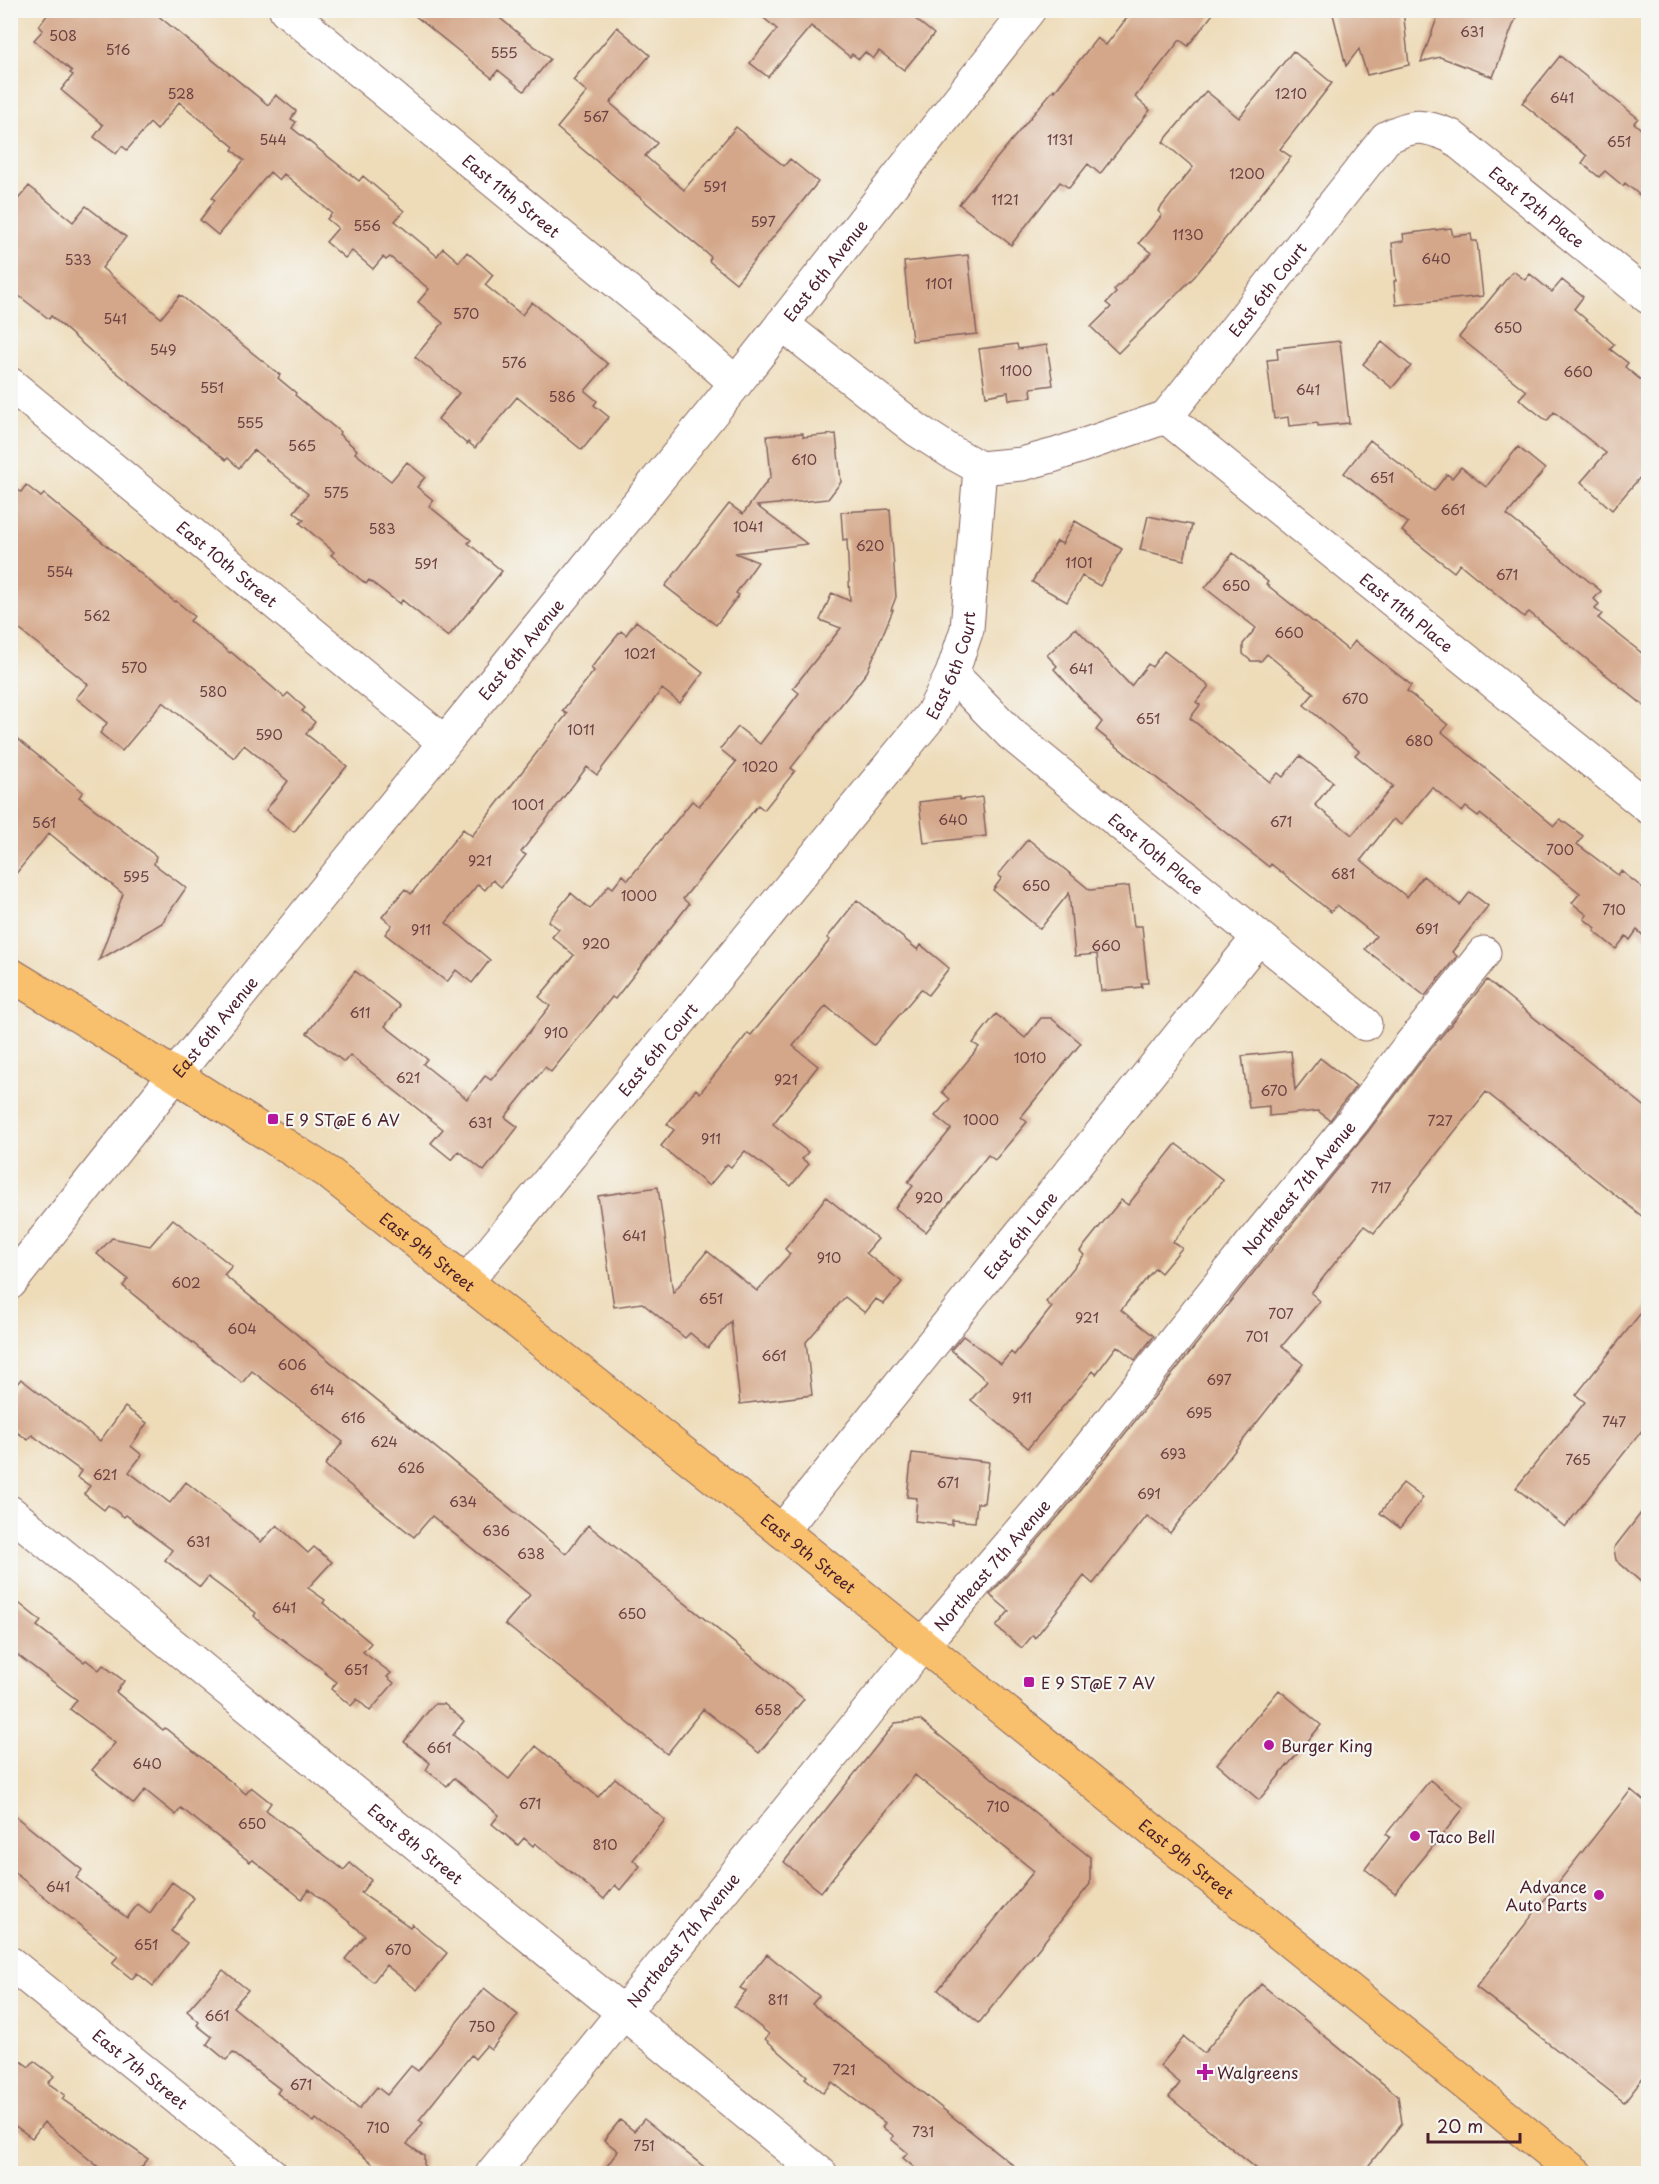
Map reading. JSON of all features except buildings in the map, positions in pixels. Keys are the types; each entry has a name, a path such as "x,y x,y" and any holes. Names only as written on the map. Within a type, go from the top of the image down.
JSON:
{"main road":[{"name":"East 9th Street","path":"10,974 175,1075 330,1174 782,1532 1577,2174"}],"street":[{"name":"East 11th Street","path":"286,10 674,328 736,383"},
{"name":"East 6th Avenue","path":"10,1283 175,1075 736,383 1025,12"},
{"name":"East 12th Place","path":"1420,126 1451,136 1648,297"},
{"name":"East 6th Court","path":"1166,417 1386,138 1403,129 1420,126"},
{"path":"782,324 917,430 980,468 1022,465 1166,417"},
{"name":"East 10th Street","path":"10,384 444,742"},
{"name":"East 11th Place","path":"1166,417 1648,807"},
{"name":"East 6th Court","path":"467,1281 932,714 952,674 967,629 980,468"},
{"name":"East 10th Place","path":"952,674 1011,734 1365,1024"},
{"name":"East 6th Lane","path":"782,1532 1258,938"},
{"name":"Northeast 7th Avenue","path":"492,2174 922,1645 1050,1497 1258,1236 1353,1121 1484,953"},
{"name":"East 8th Street","path":"10,1512 821,2174"},
{"name":"East 7th Street","path":"10,1963 271,2174"}],"place":[{"name":"E 9 ST@E 6 AV","path":"273,1119"},
{"name":"E 9 ST@E 7 AV","path":"1029,1682"},
{"name":"Burger King","path":"1269,1745"},
{"name":"Taco Bell","path":"1415,1836"},
{"name":"Advance Auto Parts","path":"1599,1895"},
{"name":"Walgreens","path":"1205,2072"}]}
